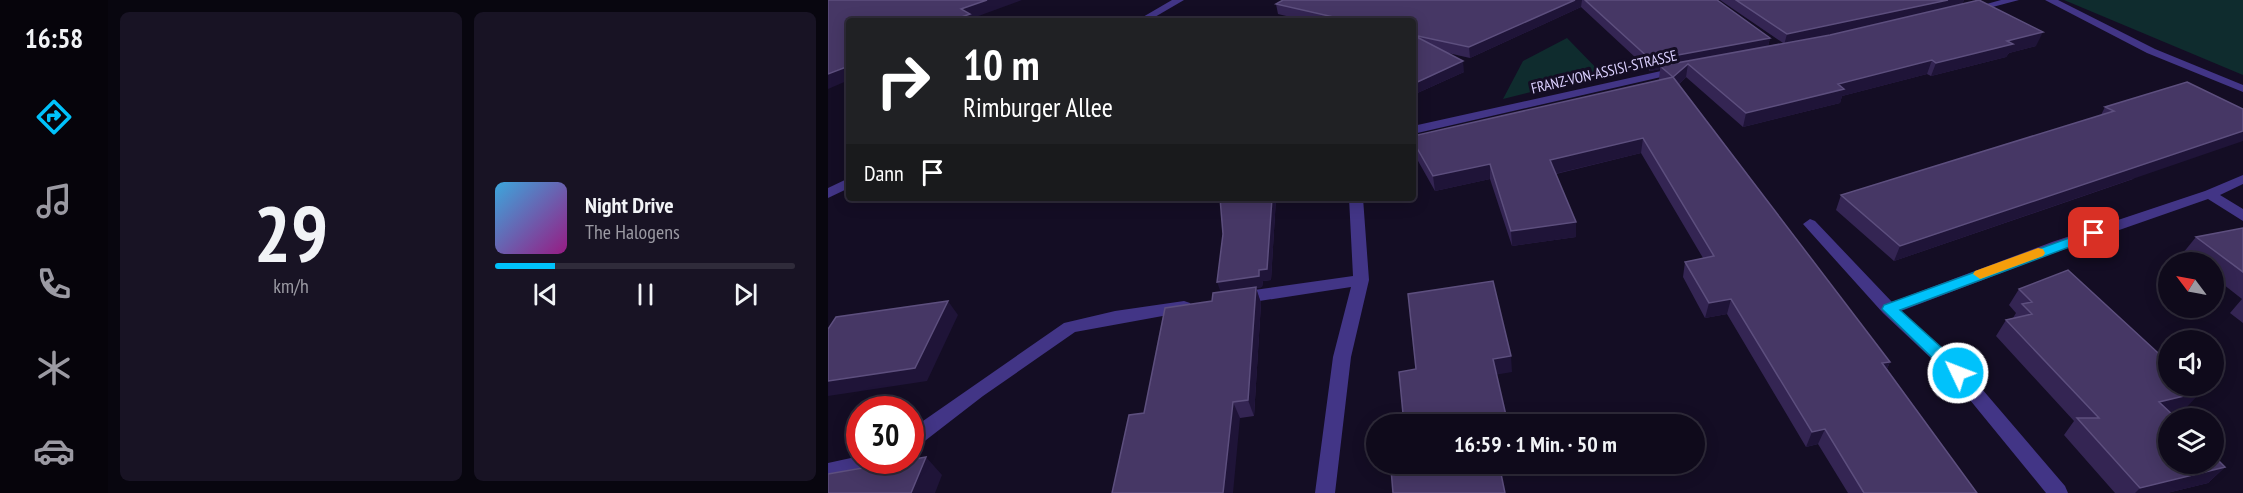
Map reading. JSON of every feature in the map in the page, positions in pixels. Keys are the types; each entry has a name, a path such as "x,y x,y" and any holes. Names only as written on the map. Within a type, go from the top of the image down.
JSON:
{"street":[{"path":"1146,18 1179,0"},
{"path":"1960,12 2014,0"},
{"path":"2050,0 2151,51 2243,89"},
{"name":"FRANZ-VON-ASSISI-STRASSE","path":"1416,129 1695,67"},
{"path":"1889,309 2057,246 2210,194 2243,179"},
{"path":"828,194 846,184"},
{"path":"2210,194 2243,216"},
{"path":"1324,493 1342,357 1361,280 1356,201"},
{"path":"1810,224 1889,309 1958,373 2058,493"},
{"path":"1220,301 1361,280"},
{"path":"924,431 1070,327 1115,317 1197,305"},
{"path":"828,472 846,468"}],"green space":[{"path":"2064,0 2243,0 2243,75"},
{"path":"1567,38 1602,74 1503,99 1523,61"}],"building":[{"path":"828,0 987,0 961,9 970,14 959,18 846,18 846,67 828,74"},
{"path":"1283,0 1575,0 1469,47 1416,36 1416,18 1338,18 1276,4"},
{"path":"1585,0 1717,0 1770,38 1651,60"},
{"path":"1736,0 1948,0 1787,34"},
{"path":"1979,0 2043,32 2007,41 2013,44 1936,63 1932,60 1838,84 1844,89 1746,113 1688,64 1673,77 1660,66 1830,35"},
{"path":"1416,37 1463,61 1416,83"},
{"path":"1673,77 1890,362 1882,363 1977,493 1864,493 1825,429 1812,432 1731,299 1709,303 1685,262 1714,256 1643,138 1550,160 1576,222 1511,231 1490,164 1433,176 1416,146 1416,135"},
{"path":"2187,82 2243,109 2243,131 1900,246 1841,195 2114,111 2105,107"},
{"path":"1220,201 1272,201 1267,269 1259,270 1259,276 1217,282 1223,234"},
{"path":"2243,228 2243,272 2224,258 2224,252 2216,252 2196,237"},
{"path":"2068,270 2158,353 2158,396 2184,396 2159,402 2165,408 2158,408 2158,474 2197,474 2140,488 2077,418 2099,418 2006,320 2032,314 2022,304 2032,302 2019,289"},
{"path":"1493,281 1511,356 1493,359 1506,414 1403,414 1399,372 1416,369 1408,294"},
{"path":"1256,287 1248,400 1233,402 1223,493 1112,493 1129,415 1144,413 1165,308 1212,301 1213,293"},
{"path":"948,301 915,368 828,381 828,329 836,317"},
{"path":"846,471 846,474 919,474 911,493 828,493 828,474"},
{"path":"1391,474 1501,474 1505,493 1393,493"}],"slow traffic":[{"path":"1980,274 2038,253"}],"route":[{"path":"1958,373 1889,309 2094,233"}]}
